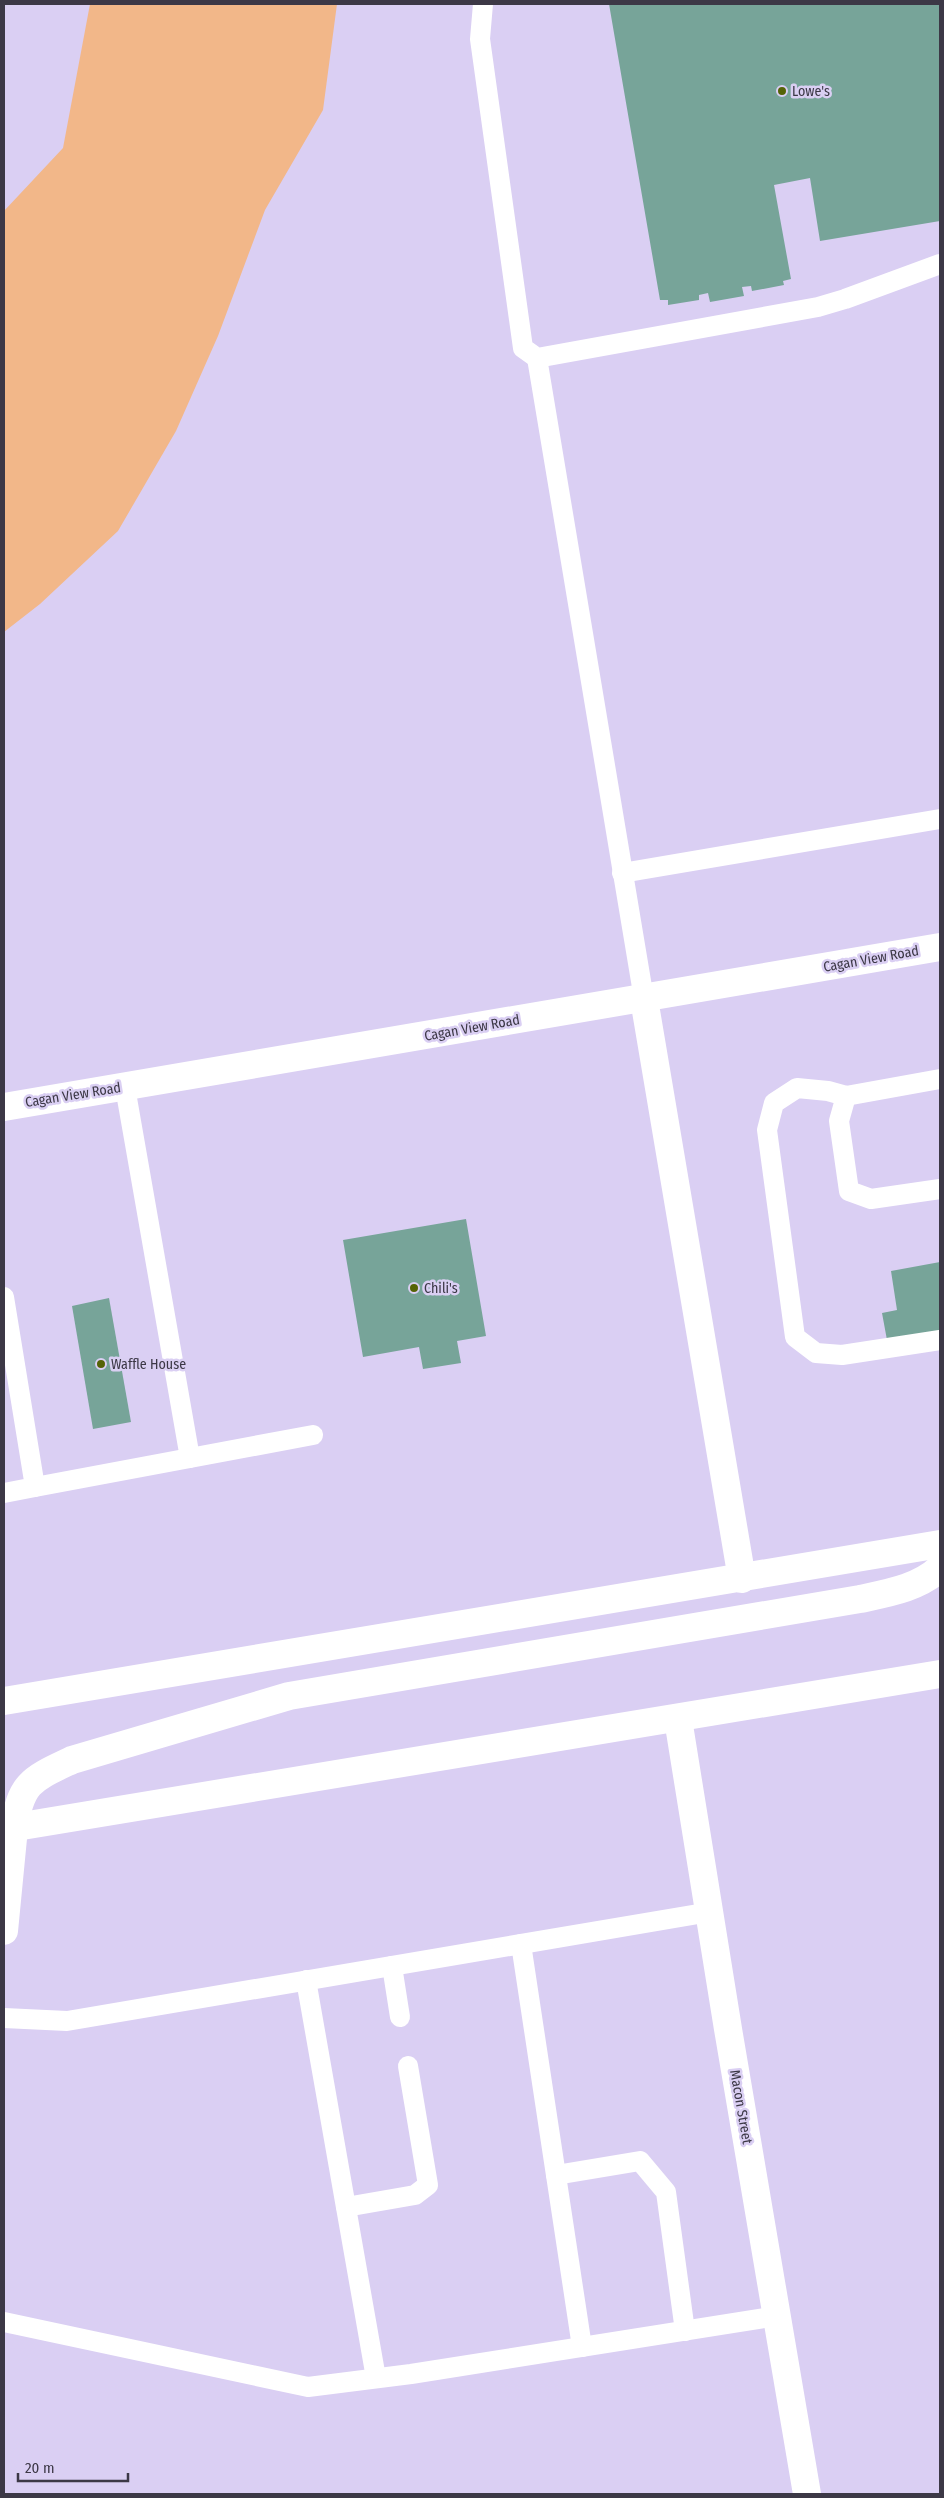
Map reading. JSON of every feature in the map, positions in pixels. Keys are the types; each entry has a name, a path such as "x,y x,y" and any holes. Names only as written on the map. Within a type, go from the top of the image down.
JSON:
{"main road":[{"name":"Cagan View Road","path":"4,1107 940,947"},
{"path":"644,999 742,1578"},
{"path":"4,1701 940,1544"},
{"path":"4,1931 9,1828 18,1802 28,1785 47,1771 72,1760 253,1705 289,1696 860,1599 895,1592 920,1582 940,1568"},
{"path":"9,1828 678,1719 940,1674"},
{"name":"Macon Street","path":"678,1719 807,2494"}],"lane":[{"path":"483,4 480,39 523,348 537,358 644,999"},
{"path":"537,358 818,307 940,264"},
{"path":"622,873 940,820"},
{"path":"940,1078 846,1096 828,1091 796,1088 774,1103 767,1130 796,1337 816,1353 842,1355 940,1340"},
{"path":"125,1087 190,1458"},
{"path":"846,1096 839,1121 849,1191 871,1199 940,1189"},
{"path":"4,1297 35,1487"},
{"path":"4,1493 313,1435"},
{"path":"4,2018 67,2021 710,1912"},
{"path":"521,1944 582,2347"},
{"path":"392,1966 400,2017"},
{"path":"306,1980 376,2378"},
{"path":"346,2207 415,2196 428,2185 408,2066"},
{"path":"556,2175 640,2160 666,2192 685,2330"},
{"path":"4,2322 308,2387 582,2347 776,2316"}],"shaded area":[{"path":"90,4 337,4 323,110 265,210 218,336 176,431 118,531 40,604 4,632 4,211 63,148"}],"building":[{"name":"Lowe's","path":"609,4 940,4 940,221 820,241 810,178 774,185 791,279 783,281 784,285 752,291 751,286 742,287 744,296 710,302 708,293 699,295 699,300 668,305 668,300 660,300"},
{"name":"Chili's","path":"466,1219 486,1336 457,1341 461,1363 423,1369 419,1347 363,1357 343,1240"},
{"path":"940,1262 940,1331 887,1340 882,1313 897,1310 891,1271"},
{"name":"Waffle House","path":"109,1298 131,1422 93,1429 72,1306"}],"place":[{"name":"Lowe's","path":"782,91"},
{"name":"Chili's","path":"414,1288"},
{"name":"Waffle House","path":"101,1364"}]}
